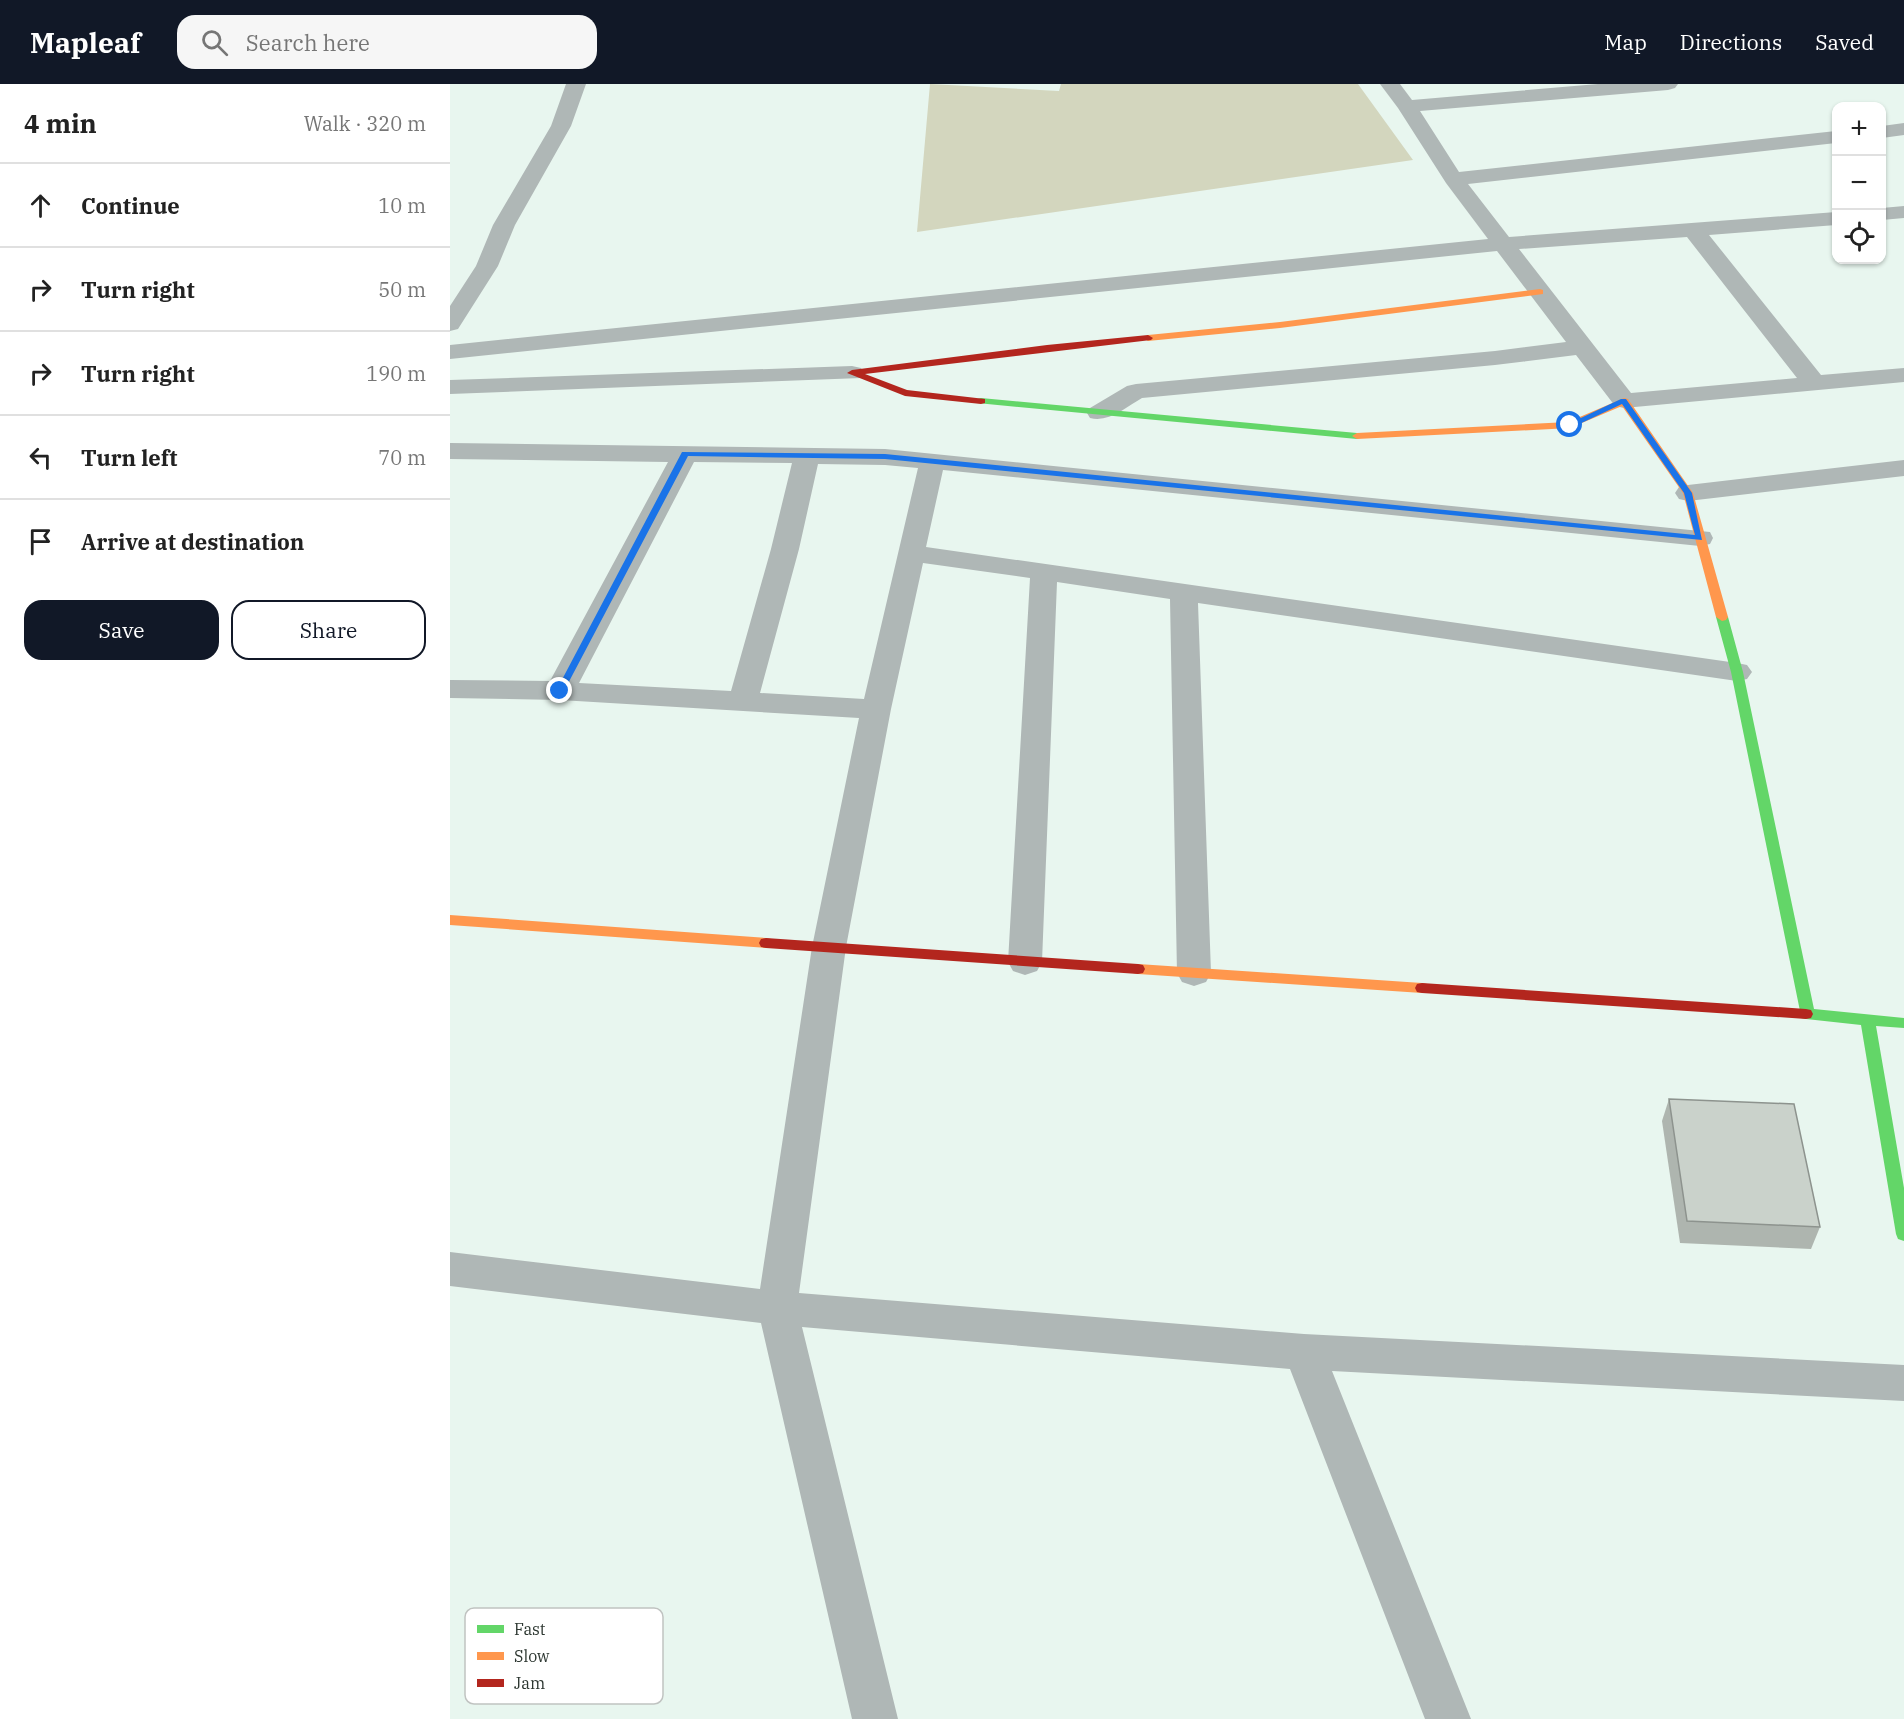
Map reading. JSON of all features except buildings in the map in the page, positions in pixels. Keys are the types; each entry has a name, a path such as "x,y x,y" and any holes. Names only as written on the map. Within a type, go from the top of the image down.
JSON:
{"street":[{"path":"450,324 487,266 504,225 561,126 576,84"},
{"path":"1390,84 1407,106 1453,178 1624,401 1688,493 1737,672 1808,1014"},
{"path":"1407,106 1668,84"},
{"path":"1886,131 1904,129"},
{"path":"1453,178 1832,137"},
{"path":"1886,214 1904,212"},
{"path":"450,352 1503,244 1832,218"},
{"path":"1694,230 1814,383"},
{"path":"450,387 852,373 1036,349 1280,325 1540,292"},
{"path":"1099,413 1136,391 1495,358 1582,347"},
{"path":"852,373 905,393 1360,436 1570,425 1624,401 1904,375"},
{"path":"450,451 885,457 1700,538"},
{"path":"560,691 685,454"},
{"path":"743,702 785,549 807,456"},
{"path":"875,1719 777,1308 829,947 876,709 932,461"},
{"path":"1688,493 1904,469"},
{"path":"911,553 1737,672"},
{"path":"1025,962 1044,572"},
{"path":"1184,592 1194,973"},
{"path":"450,689 560,691 876,709"},
{"path":"450,920 1025,962 1808,1014 1904,1023"},
{"path":"1868,1021 1904,1234"},
{"path":"450,1269 777,1308 1304,1352 1904,1383"},
{"path":"1304,1352 1448,1719"}],"green space":[{"path":"930,84 1059,91 1061,84 1358,84 1413,160 917,232"}],"traffic: fast":[{"path":"981,401 1357,436"},
{"path":"1722,617 1737,672 1808,1014"},
{"path":"1806,1014 1904,1023"},
{"path":"1868,1021 1904,1234"}],"traffic: slow":[{"path":"1148,338 1280,325 1540,292"},
{"path":"1357,436 1570,425 1624,401 1688,493 1722,617"},
{"path":"450,920 766,943"},
{"path":"1138,969 1422,988"}],"traffic: jam":[{"path":"981,401 905,393 852,373 1047,348 1148,338"},
{"path":"766,943 1138,969"},
{"path":"1422,988 1806,1014"}],"route":[{"path":"560,691 685,454 885,457 1700,538 1688,493 1624,401 1570,425"}]}
